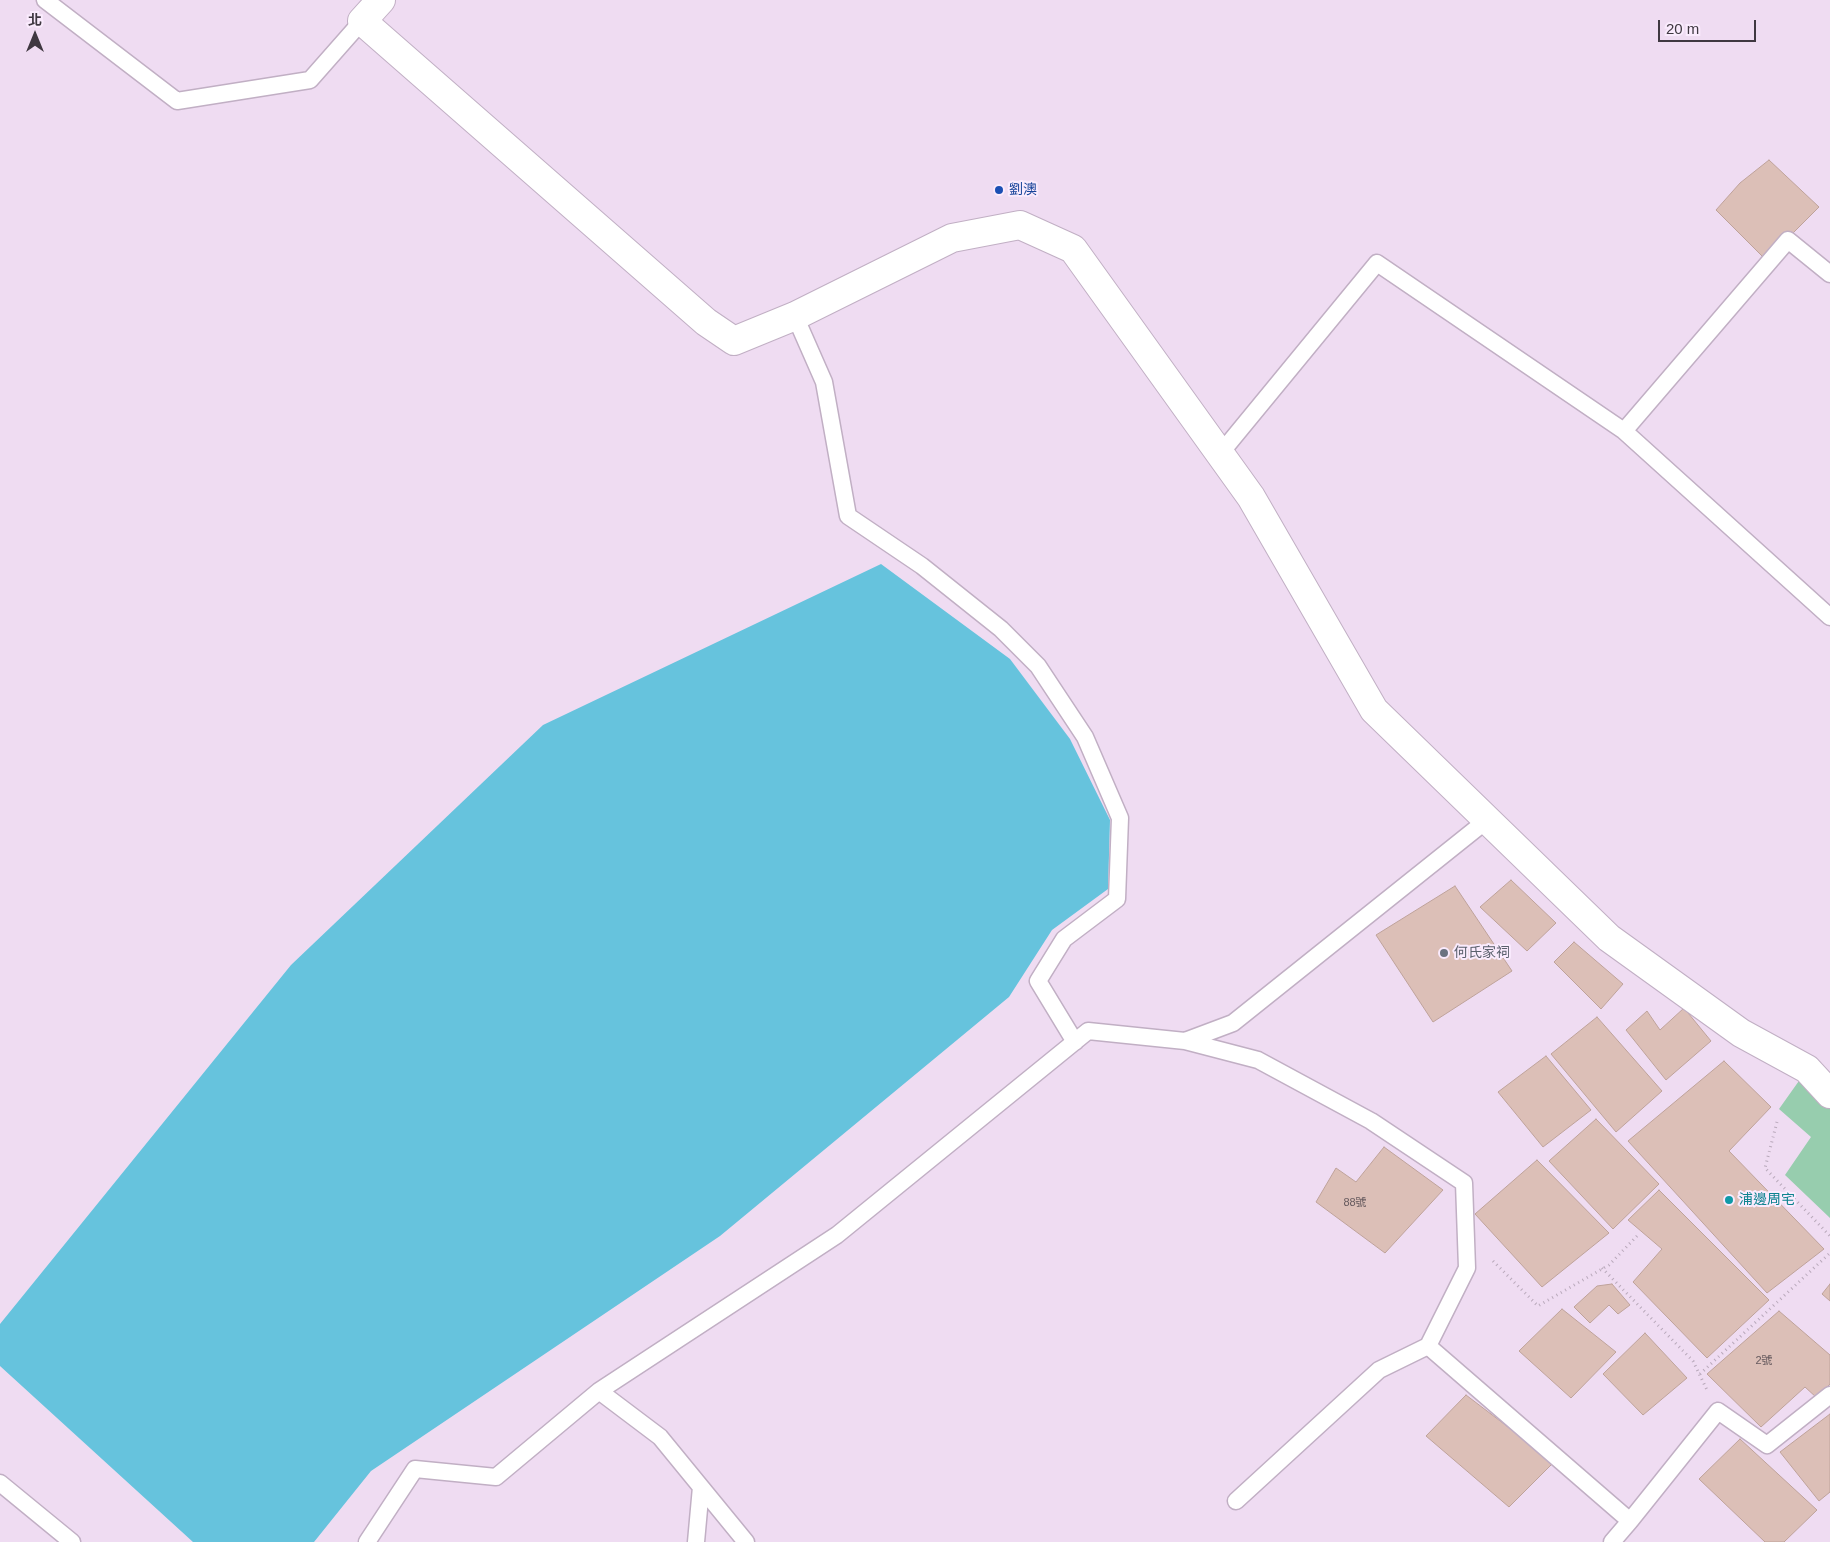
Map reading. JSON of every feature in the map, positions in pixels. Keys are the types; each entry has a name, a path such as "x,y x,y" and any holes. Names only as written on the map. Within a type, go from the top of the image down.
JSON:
{"street":[{"path":"381,0 362,21 706,322 734,341 795,316 952,238 1020,225 1073,249 1251,498 1374,710 1609,938 1741,1033 1807,1069 1830,1094"}],"lane":[{"path":"45,0 177,102 310,80 362,21"},
{"path":"1624,431 1788,240 1830,274"},
{"path":"1220,454 1377,263 1624,431 1830,617"},
{"path":"795,316 824,382 848,516 922,566 1001,629 1038,666 1086,736 1120,818 1117,899 1064,939 1038,980 1075,1042"},
{"path":"1186,1041 1233,1023 1488,820"},
{"path":"367,1542 415,1469 496,1477 599,1390 837,1235 1088,1031 1186,1041 1258,1060 1371,1121 1464,1183 1467,1268 1428,1346 1379,1370 1236,1501"},
{"path":"1428,1346 1630,1521"},
{"path":"599,1390 660,1436 746,1542"},
{"path":"1612,1542 1718,1411 1767,1445 1830,1395"},
{"path":"0,1483 72,1542"},
{"path":"696,1542 701,1487"}],"path":[{"path":"1777,1122 1765,1168 1830,1236"},
{"path":"1466,1235 1538,1306 1602,1268 1637,1236"},
{"path":"1700,1374 1830,1253"},
{"path":"1602,1268 1693,1361 1718,1411"}],"green space":[{"path":"1801,1078 1830,1106 1830,1218 1785,1175 1811,1137 1779,1109"}],"water":[{"path":"881,564 1010,659 1070,739 1110,820 1108,889 1052,930 1009,997 720,1236 371,1471 314,1542 193,1542 0,1366 0,1324 291,965 543,725"}],"building":[{"path":"1769,160 1819,207 1766,260 1716,210 1740,183"},
{"path":"1511,880 1556,923 1527,951 1480,907"},
{"name":"何氏家祠","path":"1455,886 1512,971 1433,1022 1376,935"},
{"path":"1574,942 1623,984 1601,1009 1554,962"},
{"path":"1684,1008 1711,1041 1666,1080 1626,1030 1647,1011 1660,1030"},
{"path":"1597,1017 1662,1091 1616,1132 1551,1054"},
{"path":"1546,1056 1591,1110 1543,1147 1498,1092"},
{"name":"浦邊周宅","path":"1724,1061 1771,1107 1729,1151 1824,1249 1767,1293 1628,1141"},
{"path":"1596,1119 1659,1184 1613,1229 1549,1161"},
{"path":"1384,1147 1443,1190 1385,1253 1316,1202 1336,1168 1356,1182"},
{"path":"1537,1160 1609,1233 1542,1287 1475,1214"},
{"path":"1659,1190 1769,1300 1707,1358 1633,1282 1662,1249 1628,1220"},
{"path":"1612,1284 1630,1305 1618,1314 1609,1305 1590,1323 1574,1307 1597,1286"},
{"path":"1830,1284 1830,1301 1822,1294"},
{"path":"1562,1309 1616,1352 1571,1398 1519,1351"},
{"path":"1779,1311 1830,1355 1830,1384 1817,1398 1805,1387 1761,1427 1707,1374"},
{"path":"1645,1333 1687,1378 1643,1415 1603,1374"},
{"path":"1466,1395 1554,1462 1509,1507 1426,1436"},
{"path":"1830,1414 1830,1492 1819,1501 1780,1452"},
{"path":"1740,1439 1817,1510 1784,1542 1765,1542 1699,1479"}],"place":[{"name":"劉澳","path":"999,190"},
{"name":"何氏家祠","path":"1444,953"},
{"name":"浦邊周宅","path":"1729,1200"}]}
